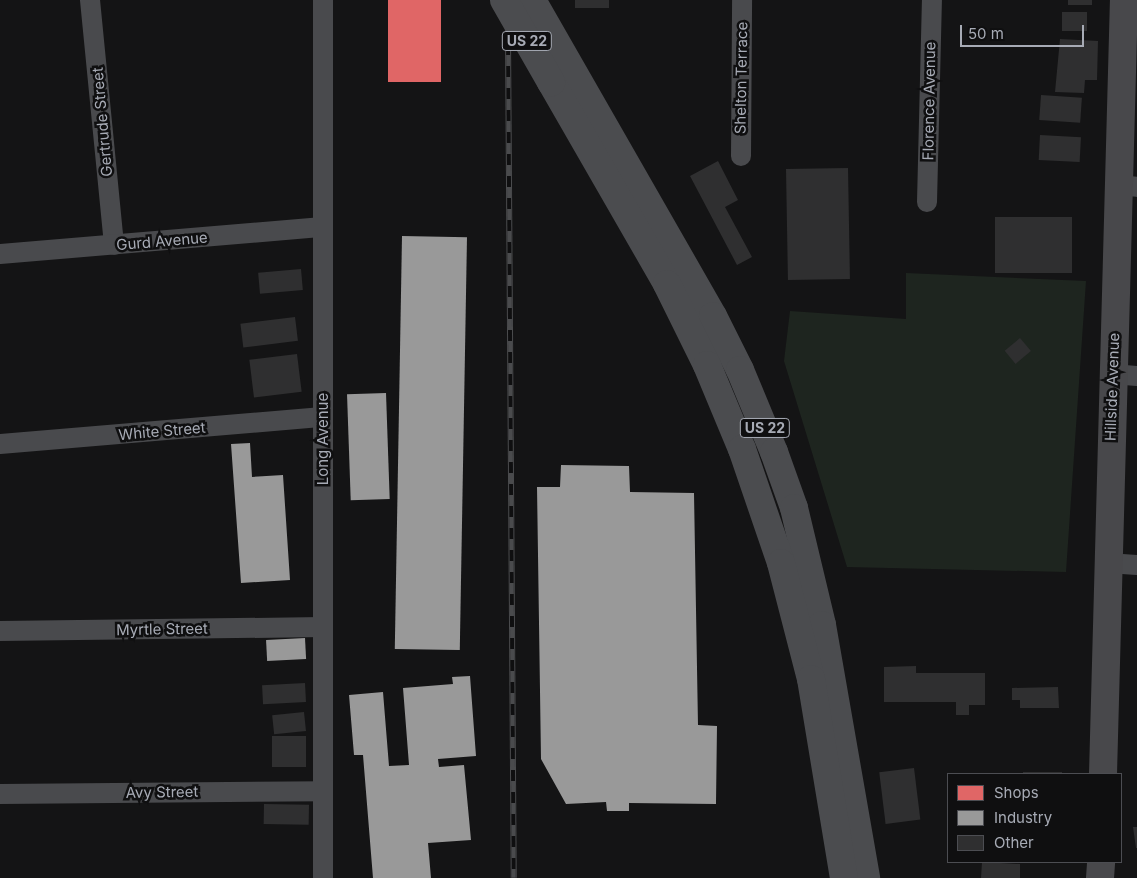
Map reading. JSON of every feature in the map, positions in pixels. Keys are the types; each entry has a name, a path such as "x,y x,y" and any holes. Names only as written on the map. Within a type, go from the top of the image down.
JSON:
{"highway":[{"name":"US 22","path":"504,0 667,284 708,365 746,458 784,572 811,679 844,878"},
{"name":"US 22","path":"538,11 713,316 740,370 774,452 794,508 822,625 866,878"}],"main road":[{"name":"Hillside Avenue","path":"1102,773 1108,563 1125,375 1128,186 1124,0"},
{"path":"1100,878 1101,863"}],"street":[{"name":"Gertrude Street","path":"90,0 114,245"},
{"name":"Long Avenue","path":"323,878 324,0"},
{"name":"Shelton Terrace","path":"741,156 742,0"},
{"name":"Florence Avenue","path":"927,202 932,0"},
{"name":"Gurd Avenue","path":"0,254 323,227"},
{"name":"White Street","path":"0,444 323,417"},
{"path":"1108,563 1137,564"},
{"name":"Myrtle Street","path":"0,631 323,627"},
{"name":"Avy Street","path":"0,794 323,791"}],"shaded area":[{"path":"906,273 1086,281 1066,572 847,567 784,361 790,311 906,319"}],"building: Shops":[{"path":"388,0 441,0 441,82 388,82"}],"building: Industry":[{"path":"402,236 467,237 460,650 395,649"},
{"path":"386,393 390,499 351,500 347,394"},
{"path":"250,443 252,477 283,475 290,580 241,583 231,444"},
{"path":"561,465 629,466 630,492 694,493 698,725 717,726 716,804 629,803 629,811 607,811 606,802 566,804 541,759 537,487 560,487"},
{"path":"305,638 306,659 267,661 266,640"},
{"path":"470,676 476,756 438,759 439,767 464,765 471,840 428,843 431,878 373,878 363,755 354,755 349,695 383,692 389,766 409,765 403,688 453,684 452,677"}],"building: Other":[{"path":"575,0 609,0 609,8 575,8"},
{"path":"1068,0 1092,0 1092,5 1068,5"},
{"path":"1062,12 1087,12 1087,31 1062,31"},
{"path":"1060,39 1098,41 1097,80 1085,80 1084,93 1055,92"},
{"path":"1041,95 1082,98 1080,123 1039,120"},
{"path":"1040,135 1081,137 1080,162 1039,160"},
{"path":"718,161 738,200 725,207 752,257 737,265 690,176"},
{"path":"848,168 850,279 788,280 786,169"},
{"path":"995,217 1072,217 1072,273 995,273"},
{"path":"301,269 303,290 260,294 258,273"},
{"path":"295,317 298,341 243,348 240,324"},
{"path":"1020,338 1031,351 1016,364 1005,351"},
{"path":"297,354 302,392 254,398 249,360"},
{"path":"916,666 916,673 985,673 985,705 969,705 969,715 956,715 956,702 884,702 884,667"},
{"path":"305,683 306,702 263,704 262,685"},
{"path":"1058,687 1059,708 1020,708 1020,700 1012,700 1012,688"},
{"path":"304,712 306,731 274,734 272,715"},
{"path":"272,736 306,736 306,767 272,767"},
{"path":"914,768 920,820 886,824 879,772"},
{"path":"1062,772 1062,773 1023,773"},
{"path":"264,804 309,805 309,825 264,824"},
{"path":"1133,827 1137,827 1137,848 1136,848"},
{"path":"982,863 1020,864 1020,878 981,878"}],"railway":[{"path":"508,0 514,878"}]}
